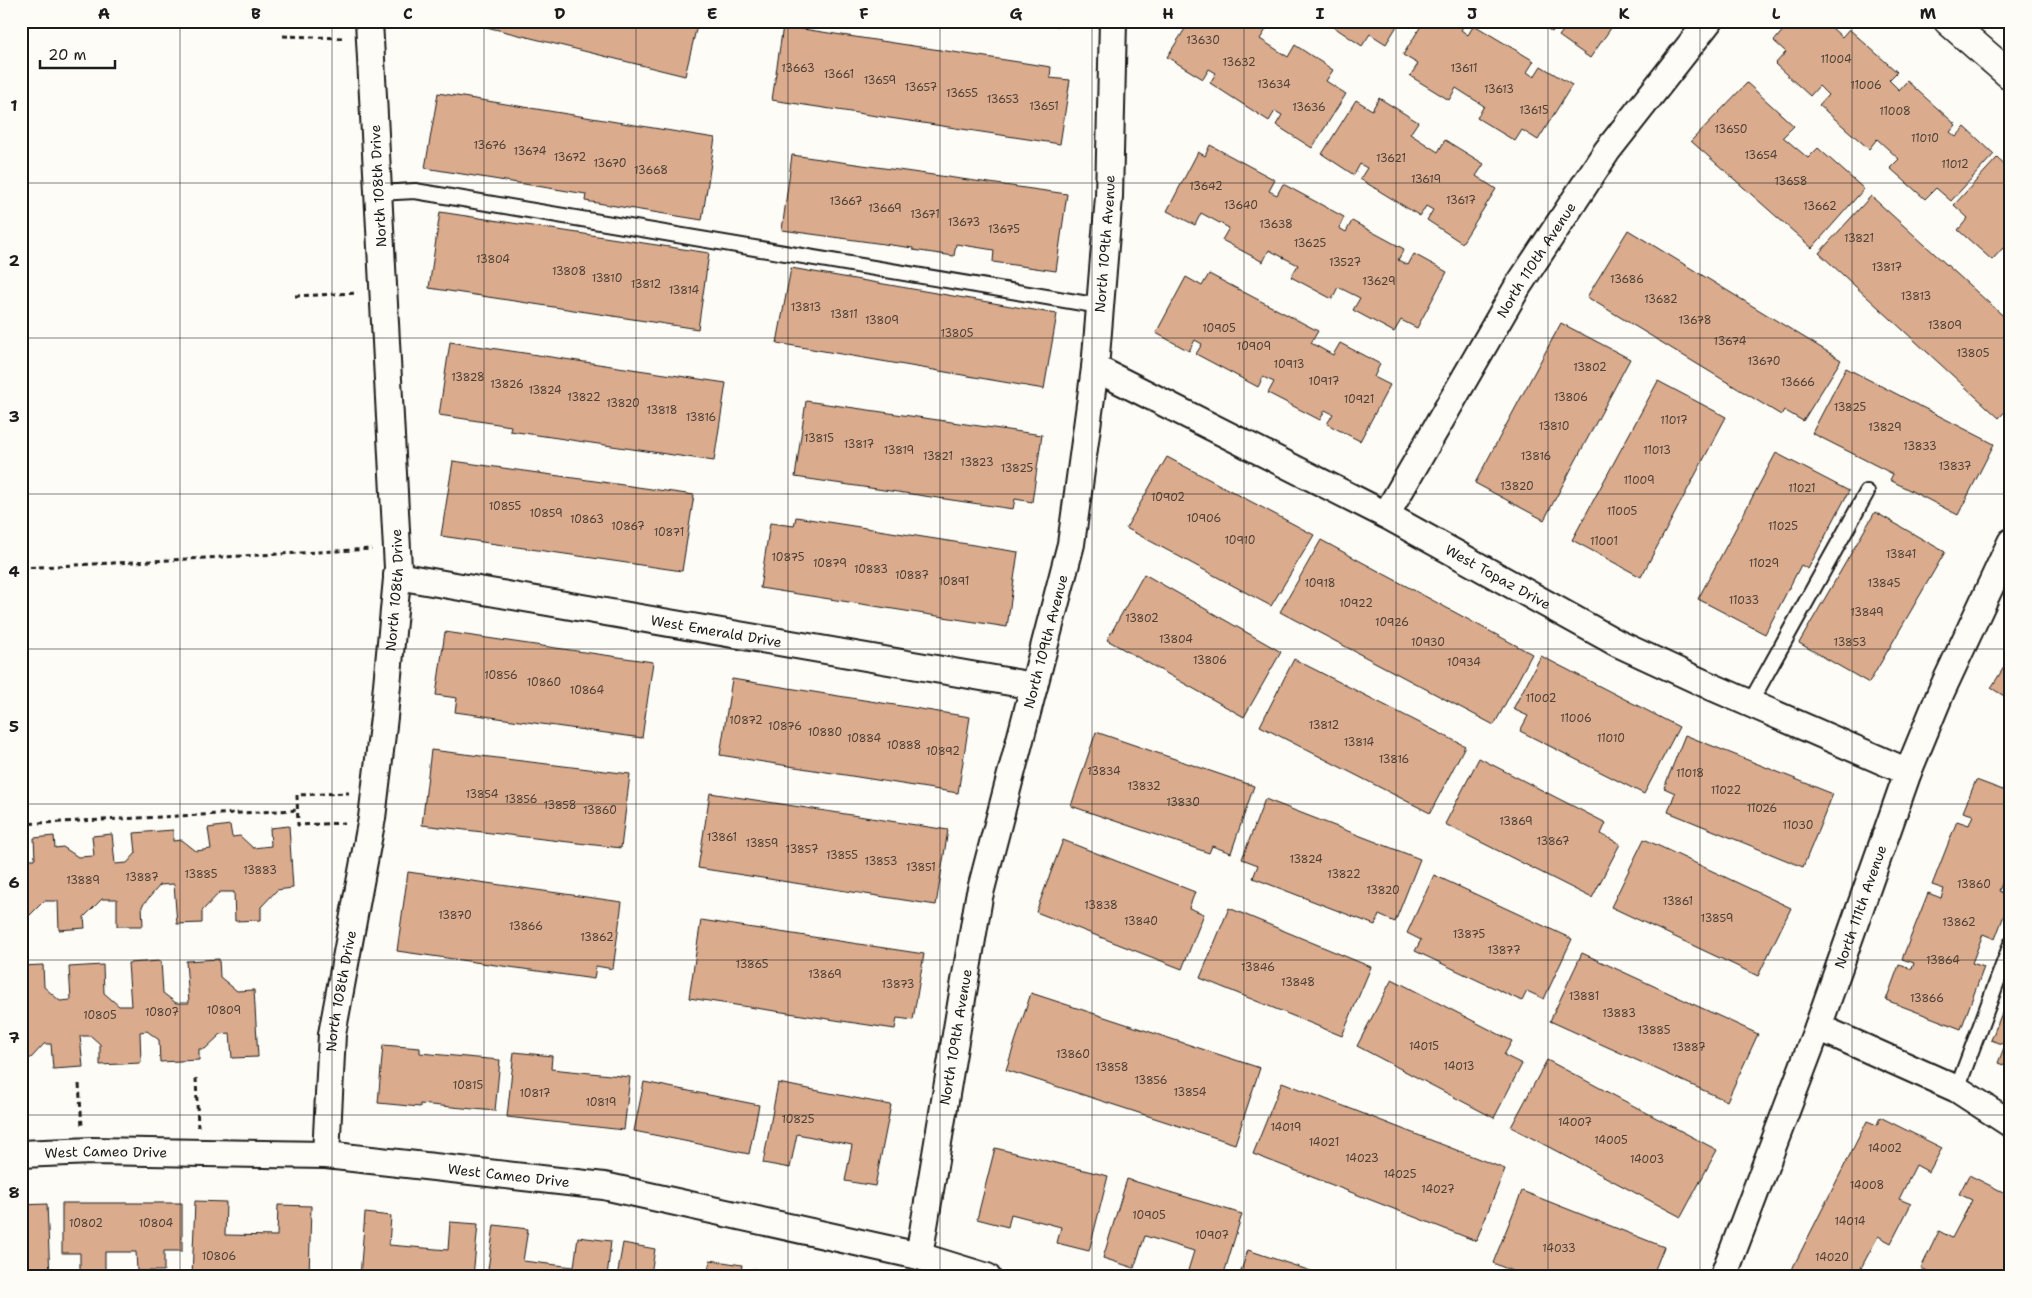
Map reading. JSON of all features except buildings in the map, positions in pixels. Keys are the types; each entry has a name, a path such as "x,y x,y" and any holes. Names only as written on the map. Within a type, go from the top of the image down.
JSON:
{"street":[{"name":"North 108th Drive","path":"326,1155 332,1034 372,818 397,576 370,21"},
{"name":"North 109th Avenue","path":"919,1256 979,897 1071,544 1095,368 1100,306 1108,197 1113,21"},
{"name":"North 110th Avenue","path":"1386,515 1518,286 1607,151 1709,21"},
{"path":"1948,21 2011,76"},
{"name":"West Topaz Drive","path":"1095,368 1386,515 1617,643 1908,772"},
{"name":"North 111th Avenue","path":"1723,1277 1818,1027 1908,772 1941,692 2011,542"},
{"name":"West Emerald Drive","path":"397,576 1034,686"},
{"path":"1818,1027 1957,1089 2011,1124"},
{"name":"West Cameo Drive","path":"21,1154 92,1151 326,1155 604,1186 919,1256 987,1277"}],"lane":[{"path":"378,193 415,191 1100,306"},
{"path":"1750,703 1867,492"},
{"path":"1957,1089 2011,944"}],"path":[{"path":"283,36 347,38"},
{"path":"294,296 362,293"},
{"path":"21,568 372,550"},
{"path":"348,823 298,825 297,795 353,793"},
{"path":"21,824 299,810"},
{"path":"196,1078 198,1130"},
{"path":"79,1084 82,1130"}]}
